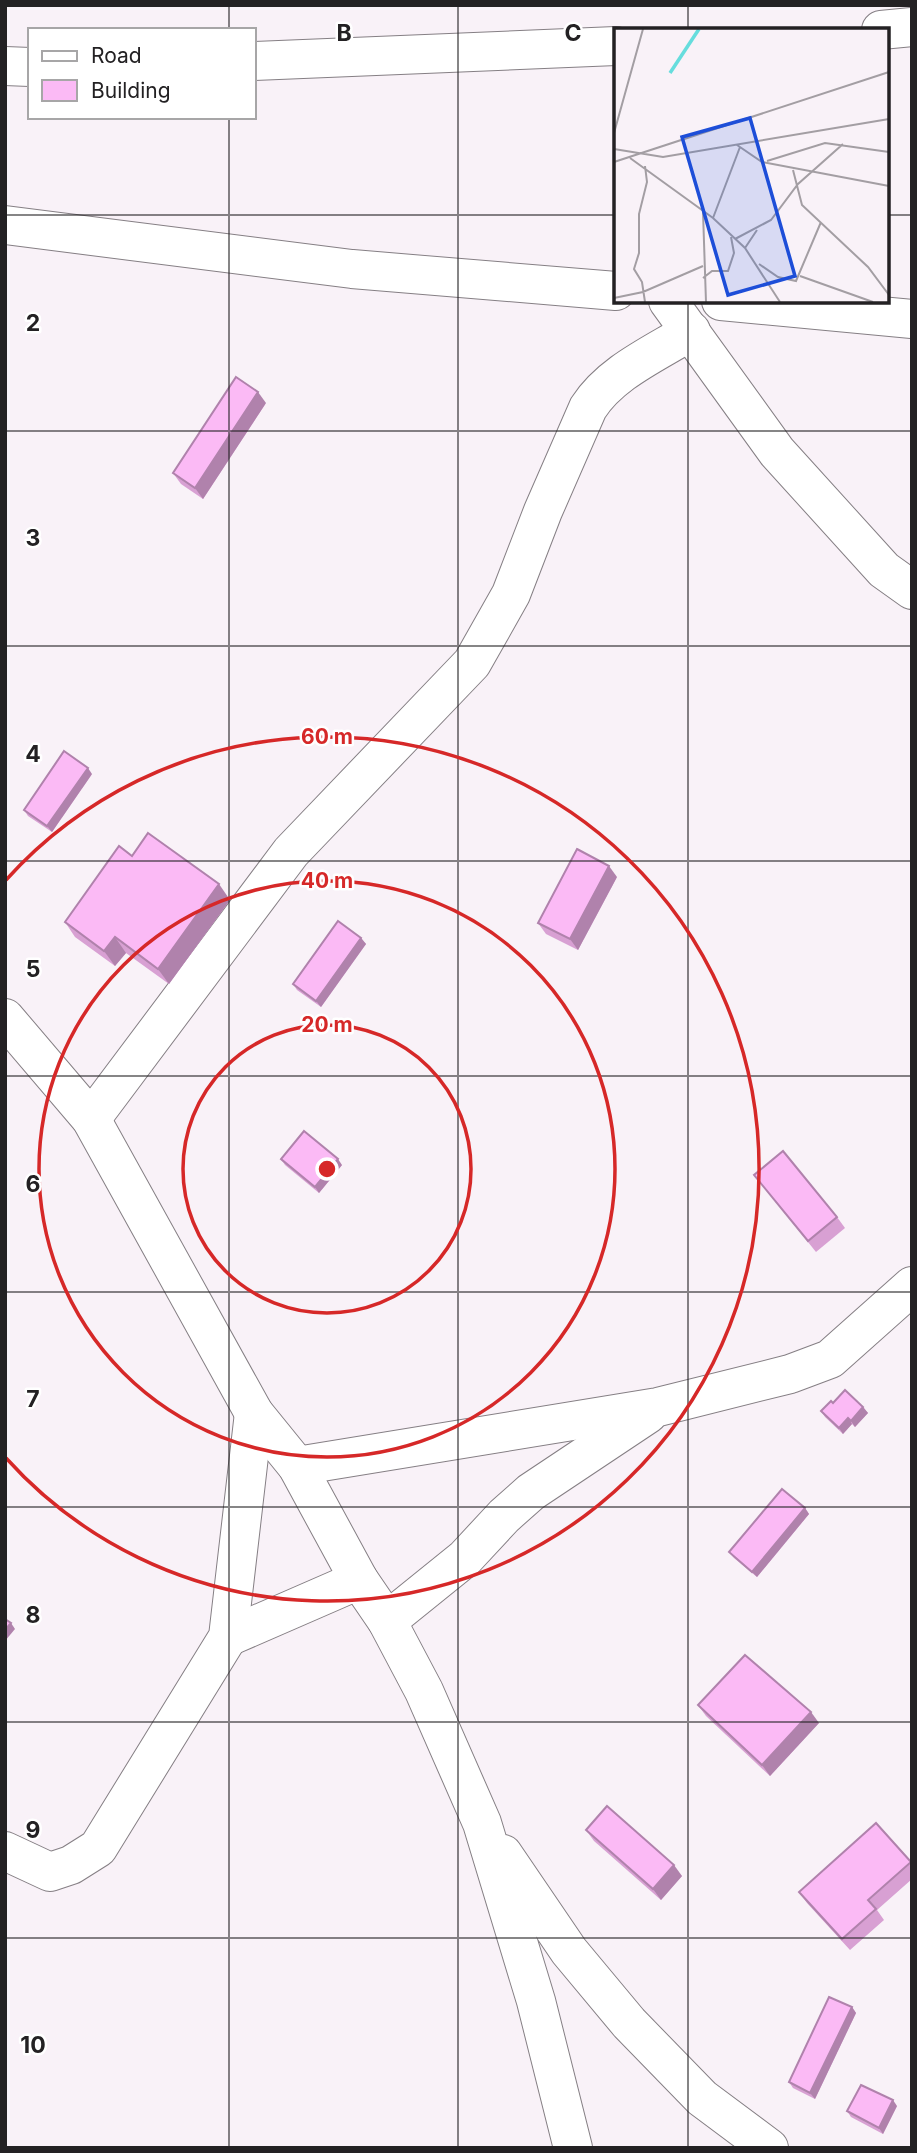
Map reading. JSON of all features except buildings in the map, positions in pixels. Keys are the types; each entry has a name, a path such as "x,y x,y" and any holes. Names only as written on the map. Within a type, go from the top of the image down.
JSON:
{"street":[{"path":"889,29 912,27"},
{"path":"256,61 614,46"},
{"path":"5,66 28,67"},
{"path":"5,225 352,269 614,292"},
{"path":"670,303 777,452 884,570 912,590"},
{"path":"743,303 912,319"},
{"path":"90,1119 291,852 472,663 511,594 543,511 588,408 597,394 617,377 691,331"},
{"path":"5,1018 90,1119 254,1413 297,1466 359,1580 387,1621 424,1691 482,1823 536,2001 573,2148"},
{"path":"297,1466 659,1407 790,1374 830,1359 912,1286"},
{"path":"387,1621 464,1558 531,1492 659,1407"},
{"path":"5,1851 50,1872 71,1866 98,1848 228,1637 254,1413"},
{"path":"228,1637 359,1580"},
{"path":"482,1823 569,1951 629,2023 702,2098 769,2148"}]}
